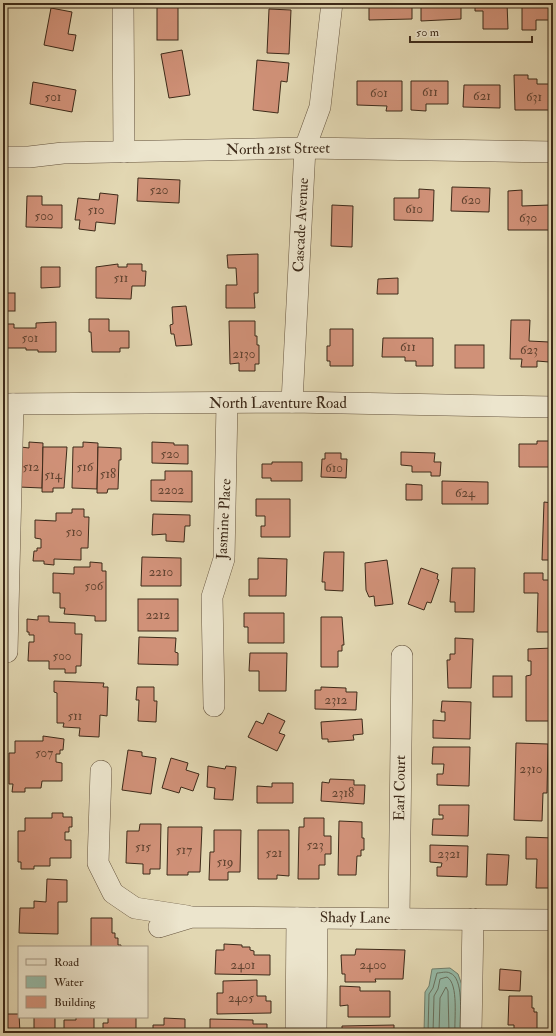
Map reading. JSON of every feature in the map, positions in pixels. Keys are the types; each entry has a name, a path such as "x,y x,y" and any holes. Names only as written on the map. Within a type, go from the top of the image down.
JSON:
{"street":[{"path":"123,3 124,152"},
{"name":"Cascade Avenue","path":"292,402 305,148 320,107 332,3"},
{"name":"North 21st Street","path":"3,157 29,157 63,152 305,148 553,152"},
{"name":"North Laventure Road","path":"8,404 292,402 553,407"},
{"name":"Jasmine Place","path":"214,706 212,597 224,559 227,403"},
{"path":"7,652 8,404"},
{"name":"Earl Court","path":"399,919 402,656"},
{"path":"101,771 98,863 113,893 135,908 192,916"},
{"name":"Shady Lane","path":"160,927 192,916 553,920"},
{"path":"296,1033 307,918"},
{"path":"307,918 316,1033"},
{"path":"471,1033 473,919"}],"water":[{"path":"450,968 458,974 463,988 464,1033 424,1033 425,992 429,986 432,969"}],"building":[{"path":"157,3 178,3 178,40 157,40"},
{"path":"369,3 412,3 412,19 369,20"},
{"path":"421,3 461,3 461,19 421,21"},
{"path":"475,3 507,3 508,29 483,29 483,11 475,11"},
{"path":"522,3 553,3 553,20 536,20 536,30 522,30"},
{"path":"51,8 72,12 68,34 76,35 73,51 44,45"},
{"path":"269,9 291,10 289,54 267,53"},
{"path":"182,50 190,95 169,98 161,54"},
{"path":"257,60 289,63 287,82 281,81 278,113 253,110"},
{"path":"514,75 528,75 528,79 537,79 537,84 553,84 553,110 515,110"},
{"path":"357,81 402,81 402,111 386,111 387,106 357,105"},
{"path":"411,81 448,81 448,104 426,104 426,111 411,110"},
{"path":"33,82 76,90 72,112 30,104"},
{"path":"464,85 500,85 500,108 463,107"},
{"path":"138,178 180,180 179,203 137,201"},
{"path":"452,187 490,188 489,212 451,211"},
{"path":"419,189 434,190 433,221 394,220 394,198 419,198"},
{"path":"522,190 522,206 549,205 549,230 508,230 508,191"},
{"path":"100,193 118,195 115,224 96,222 95,231 79,229 80,220 75,220 78,198 99,200"},
{"path":"27,196 42,196 42,205 62,205 62,228 26,227"},
{"path":"332,205 353,206 352,247 331,246"},
{"path":"258,254 258,293 254,293 255,308 226,308 226,285 237,285 236,268 228,268 227,255"},
{"path":"118,264 118,267 127,267 127,264 142,264 142,271 146,271 145,286 132,286 131,299 96,298 96,267"},
{"path":"41,267 60,267 60,287 41,288"},
{"path":"398,278 398,294 377,294 378,279"},
{"path":"3,293 15,293 15,311 3,311"},
{"path":"186,306 192,345 176,346 174,334 171,334 170,325 173,324 172,307"},
{"path":"89,319 109,319 109,331 129,331 129,348 120,348 120,352 92,352"},
{"path":"511,320 530,320 529,341 549,342 549,362 537,361 537,367 521,367 522,359 510,359"},
{"path":"229,321 255,321 255,336 257,336 257,345 259,345 259,364 255,364 255,371 239,371 239,363 230,364"},
{"path":"56,322 56,352 38,352 38,350 26,350 26,348 4,348 4,324 14,324 14,328 36,328 36,323"},
{"path":"330,329 353,329 353,366 330,366 330,361 327,361 327,346 330,346"},
{"path":"383,338 433,338 433,366 416,366 416,361 405,361 405,357 382,357"},
{"path":"455,345 484,345 484,368 455,368"},
{"path":"537,441 553,441 553,467 519,467 519,444 537,444"},
{"path":"29,442 43,443 42,488 19,487 21,447 29,448"},
{"path":"83,442 98,443 97,489 72,488 73,447 83,447"},
{"path":"152,442 188,445 188,464 152,463"},
{"path":"43,447 67,447 64,488 53,488 53,492 42,492"},
{"path":"98,447 121,448 118,489 108,489 107,493 97,493"},
{"path":"401,452 435,453 434,462 441,462 440,476 431,476 431,472 412,472 412,466 401,465"},
{"path":"325,453 341,453 341,459 347,459 346,478 321,477 322,459 325,459"},
{"path":"272,462 302,462 302,481 271,481 271,478 262,478 262,464 272,464"},
{"path":"165,471 192,471 192,502 151,501 151,480 165,480"},
{"path":"442,481 488,482 488,504 442,504"},
{"path":"406,484 422,485 422,500 406,500"},
{"path":"256,499 290,499 290,537 261,537 261,526 265,526 265,516 256,516"},
{"path":"544,502 553,503 553,560 542,560"},
{"path":"72,509 84,509 84,517 89,517 88,548 81,548 81,560 54,559 54,565 44,564 44,561 33,561 34,551 37,551 37,548 41,548 41,539 35,538 35,520 56,521 56,513 72,513"},
{"path":"153,514 190,515 190,526 185,526 184,542 166,541 166,534 152,535"},
{"path":"324,552 344,552 343,591 325,590 325,582 322,582"},
{"path":"142,557 181,558 181,586 141,586"},
{"path":"258,558 287,559 286,596 249,596 249,579 258,579"},
{"path":"387,560 393,604 375,606 374,596 369,597 366,590 365,563"},
{"path":"90,562 102,563 102,571 106,571 106,621 95,621 95,616 64,614 65,608 60,608 60,593 53,593 53,573 74,574 74,567 90,567"},
{"path":"421,568 438,574 437,579 439,580 431,603 427,602 424,610 408,604"},
{"path":"452,568 475,568 474,612 455,612 455,602 450,602"},
{"path":"524,573 543,573 543,580 553,580 553,632 537,632 538,593 524,593"},
{"path":"138,599 178,599 178,631 138,631"},
{"path":"244,613 284,613 284,643 248,643 248,627 244,627"},
{"path":"38,616 49,616 49,622 75,623 75,634 82,634 81,666 76,666 76,673 65,673 65,669 49,669 49,661 28,661 29,642 34,642 34,635 29,635 29,632 27,632 27,619 38,620"},
{"path":"321,617 342,617 344,645 342,645 342,651 338,651 338,667 321,667"},
{"path":"139,637 176,638 175,652 178,653 178,665 138,664"},
{"path":"455,638 473,639 471,688 448,688 447,660 450,660 450,654 455,654"},
{"path":"553,648 553,681 550,681 550,694 553,694 553,721 526,721 526,676 531,675 531,661 528,661 528,649"},
{"path":"250,653 287,653 286,691 259,691 259,671 249,671"},
{"path":"493,676 512,676 512,697 493,697"},
{"path":"54,681 104,683 103,687 108,687 107,716 100,715 99,737 79,736 80,728 63,727 64,723 57,723 57,693 54,692"},
{"path":"137,687 154,687 154,701 157,701 156,722 138,721 139,700 136,700"},
{"path":"321,687 346,688 346,692 357,692 356,710 315,709 315,690 321,690"},
{"path":"442,701 471,702 470,739 433,738 433,720 445,721 445,712 441,712"},
{"path":"268,713 285,721 279,733 285,735 277,751 248,737 256,721 263,724"},
{"path":"362,719 363,734 353,735 354,740 328,742 328,739 322,739 321,722"},
{"path":"43,736 64,739 63,750 60,750 60,754 56,754 56,762 62,763 62,781 42,781 41,788 25,788 25,792 12,792 13,784 9,784 9,753 15,753 15,741 43,741"},
{"path":"516,743 548,744 547,793 543,793 542,821 514,820"},
{"path":"433,747 470,747 469,786 437,785 437,774 443,774 444,764 432,764"},
{"path":"128,750 142,752 142,756 156,758 151,794 122,790"},
{"path":"171,758 188,763 186,770 199,774 193,791 181,787 179,793 162,788"},
{"path":"208,766 225,769 226,766 236,767 233,800 214,799 215,788 207,787"},
{"path":"330,779 354,780 354,785 365,785 364,804 321,801 322,782 329,783"},
{"path":"272,783 293,783 293,803 257,803 257,786 272,787"},
{"path":"439,805 469,805 468,836 432,835 433,819 443,819 443,815 439,815"},
{"path":"52,813 63,813 63,817 72,817 72,827 69,827 69,832 65,832 65,840 71,840 71,858 50,858 50,866 34,866 34,869 21,869 21,862 18,862 18,831 25,831 25,818 52,818"},
{"path":"304,818 324,818 324,836 331,836 331,854 325,854 325,865 319,865 319,879 298,879 299,827 304,827"},
{"path":"339,821 362,822 364,850 361,850 361,856 357,856 356,875 338,875"},
{"path":"140,824 161,824 160,869 150,869 150,874 143,874 143,864 126,863 127,831 139,831"},
{"path":"168,827 202,827 200,872 188,872 188,875 167,875"},
{"path":"214,830 241,830 240,872 228,872 228,880 209,880 210,852 214,852"},
{"path":"258,830 289,830 289,876 277,875 277,879 258,879"},
{"path":"526,837 553,838 553,888 536,888 537,859 526,859"},
{"path":"430,845 468,846 467,877 437,876 437,867 441,867 442,863 430,862"},
{"path":"487,854 509,855 507,885 486,885"},
{"path":"47,879 67,880 67,902 58,902 58,934 19,933 20,908 34,908 34,901 46,902"},
{"path":"91,918 112,918 112,933 115,933 115,938 118,938 118,945 121,946 91,946"},
{"path":"224,944 250,947 250,950 254,951 254,955 270,955 270,975 215,974 216,950 224,950"},
{"path":"356,949 405,950 403,979 375,979 376,982 345,982 345,974 342,974 341,955 355,955"},
{"path":"500,969 521,971 520,991 499,990"},
{"path":"257,980 257,996 266,996 266,1001 271,1001 271,1013 217,1014 217,993 223,993 223,981"},
{"path":"340,986 360,987 360,991 390,991 390,1017 348,1017 348,1005 340,1006"},
{"path":"509,996 532,996 532,1008 534,1008 534,1012 537,1012 537,1031 550,1031 550,1033 514,1033 514,1025 508,1025"},
{"path":"3,1014 18,1014 20,1033 3,1033"},
{"path":"34,1018 55,1018 55,1033 30,1033 30,1029 34,1029"},
{"path":"76,1018 94,1018 94,1033 64,1033 64,1020 76,1020"},
{"path":"108,1018 136,1018 136,1033 103,1033 103,1023 108,1023"},
{"path":"164,1018 185,1019 185,1033 153,1033 153,1025 164,1025"},
{"path":"210,1019 253,1020 253,1024 267,1024 267,1033 210,1033"},
{"path":"394,1025 394,1033 342,1033 342,1026"}]}
